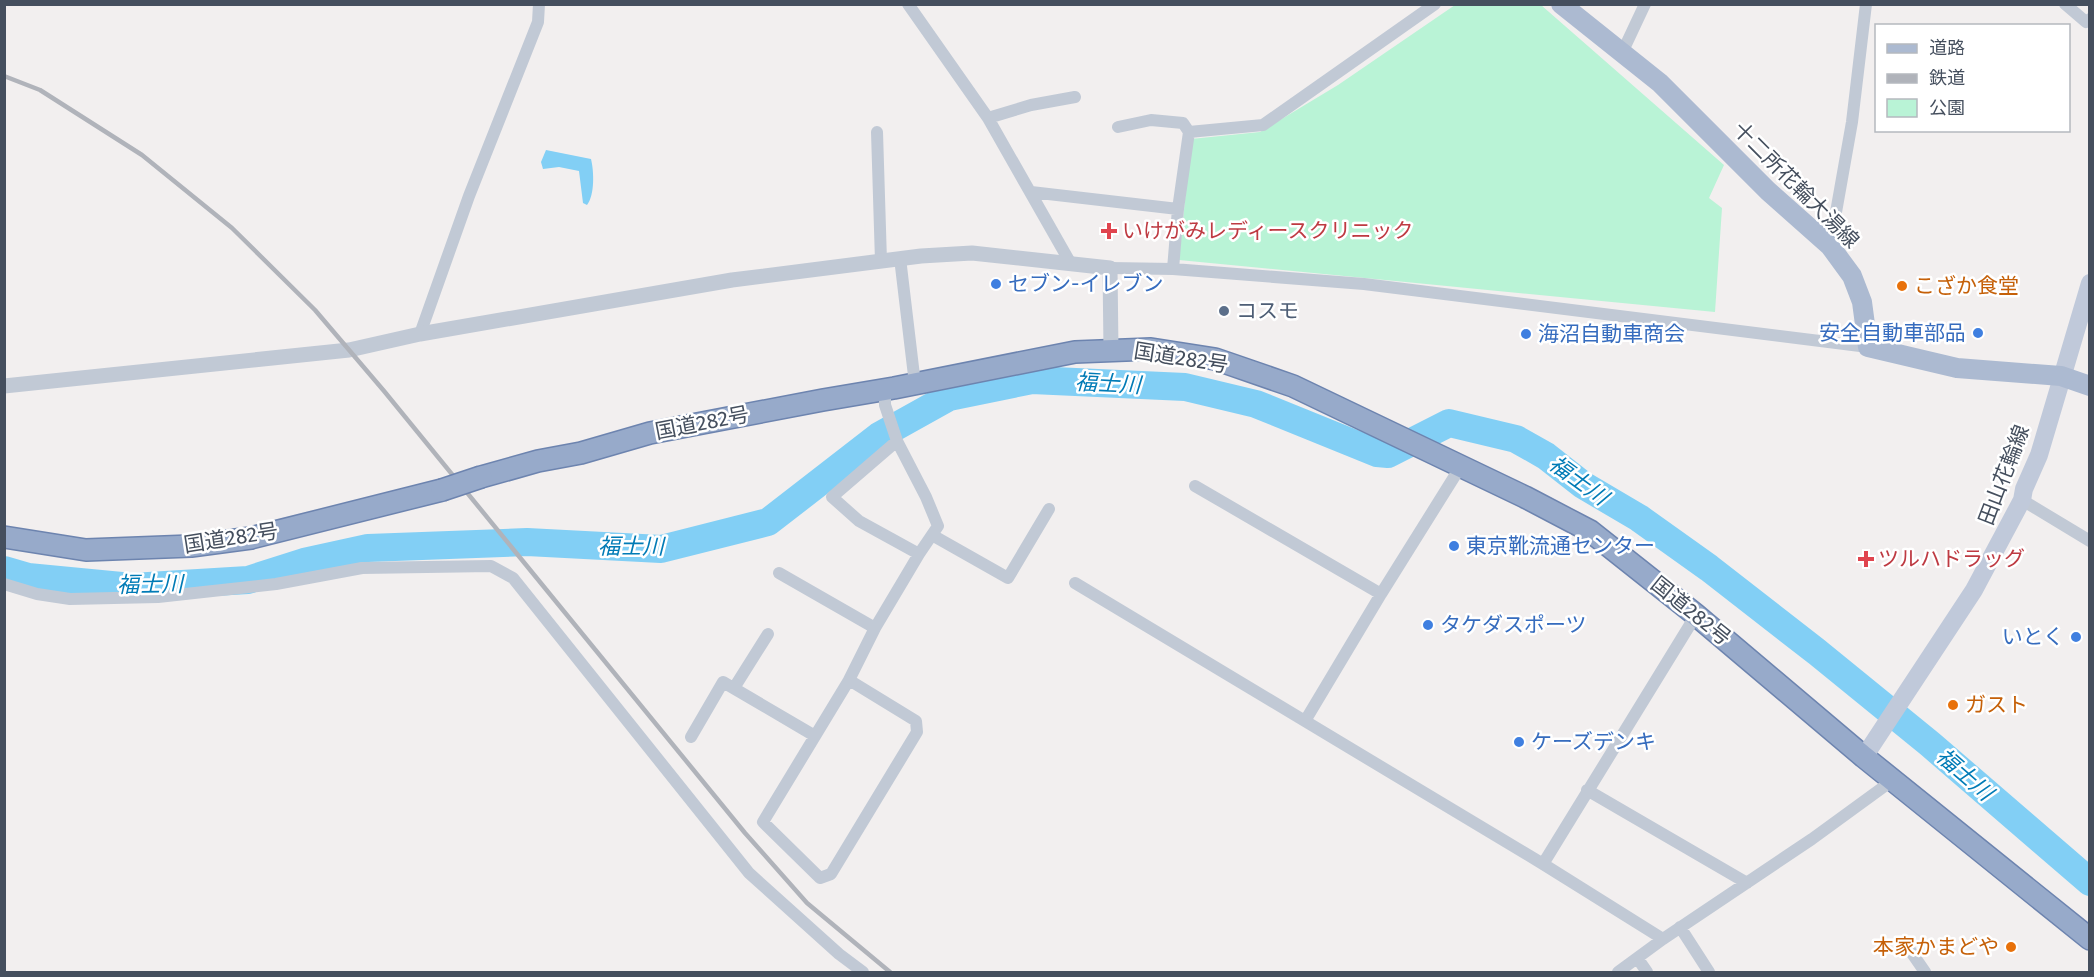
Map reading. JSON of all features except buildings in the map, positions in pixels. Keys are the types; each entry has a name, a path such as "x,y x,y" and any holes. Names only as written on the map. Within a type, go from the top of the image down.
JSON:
{"highway":[{"name":"国道282号","path":"4,537 86,550 191,546 251,538 442,490 538,461 581,453 650,433 823,400 885,398 915,384 1075,352 1151,349 1215,359 1293,386 1568,518 1590,531 1696,615 1864,757 2090,939"}],"main road":[{"name":"十二所花輪大湯線","path":"1561,4 1660,83 1768,191 1830,246 1852,276 1862,302 1868,347"},
{"name":"田山花輪線","path":"1864,757 1974,590 2022,500 2024,489 2039,454 2090,283"},
{"path":"1868,347 1957,368 2061,376 2090,386"}],"street":[{"path":"420,334 469,196 538,22 539,4"},
{"path":"908,4 988,118 1071,264"},
{"path":"1189,132 1263,125 1435,4"},
{"path":"1622,53 1645,4"},
{"path":"1830,246 1852,122 1866,4"},
{"path":"2065,4 2086,22 2090,19"},
{"path":"988,118 1031,105 1075,97"},
{"path":"1118,127 1151,120 1184,123 1189,132 1178,209 1173,269"},
{"path":"877,132 881,261"},
{"path":"1030,192 1178,209"},
{"path":"4,386 349,350 420,334 732,280 900,258 972,253 1110,268 1173,269 1364,284 1868,347"},
{"path":"900,258 915,384"},
{"path":"1110,268 1111,350"},
{"path":"849,680 916,721 917,732 831,874 820,878 763,822 849,680 875,628 938,526 926,497 896,440 885,398"},
{"path":"896,440 832,497 859,521 919,554"},
{"path":"1305,721 1461,466"},
{"path":"1195,486 1381,594"},
{"path":"2022,500 2090,541"},
{"path":"932,535 1008,578 1049,509"},
{"path":"4,584 37,594 70,599 158,597 276,584 362,568 491,566 513,578 749,873 838,954 863,972"},
{"path":"779,573 875,628"},
{"path":"1075,583 1543,864 1663,939"},
{"path":"1543,864 1696,615"},
{"path":"734,688 768,634"},
{"path":"691,737 723,682 815,736"},
{"path":"1618,972 1680,927 1812,839 1893,780"},
{"path":"1587,790 1747,883"},
{"path":"1680,927 1709,972"},
{"path":"1905,943 1925,972"},
{"path":"1638,959 1647,972"}],"green space":[{"path":"1455,5 1541,5 1724,165 1709,198 1722,208 1715,312 1179,260 1191,139 1260,132 1338,85"}],"water":[{"path":"546,150 591,159 593,189 587,205 583,203 579,171 559,167 543,169 541,162"}],"waterway":[{"name":"福士川","path":"4,570 28,577 132,587 248,580 304,562 368,548 527,542 661,549 768,522 879,436 949,397 1032,380 1185,387 1256,404 1377,453 1388,454 1449,423 1516,439 1546,456 1583,485 1639,518 1709,568 1930,744 2090,882"}],"railway":[{"path":"4,76 40,90 142,155 232,228 315,310 384,391 745,833 807,903 890,972"}],"place":[{"name":"いけがみレディースクリニック","path":"1109,231"},
{"name":"セブン-イレブン","path":"996,284"},
{"name":"こざか食堂","path":"1902,286"},
{"name":"コスモ","path":"1224,311"},
{"name":"安全自動車部品","path":"1978,333"},
{"name":"海沼自動車商会","path":"1526,334"},
{"name":"東京靴流通センター","path":"1454,546"},
{"name":"ツルハドラッグ","path":"1866,559"},
{"name":"タケダスポーツ","path":"1428,625"},
{"name":"いとく","path":"2076,637"},
{"name":"ガスト","path":"1953,705"},
{"name":"ケーズデンキ","path":"1519,742"},
{"name":"本家かまどや","path":"2011,947"}]}
